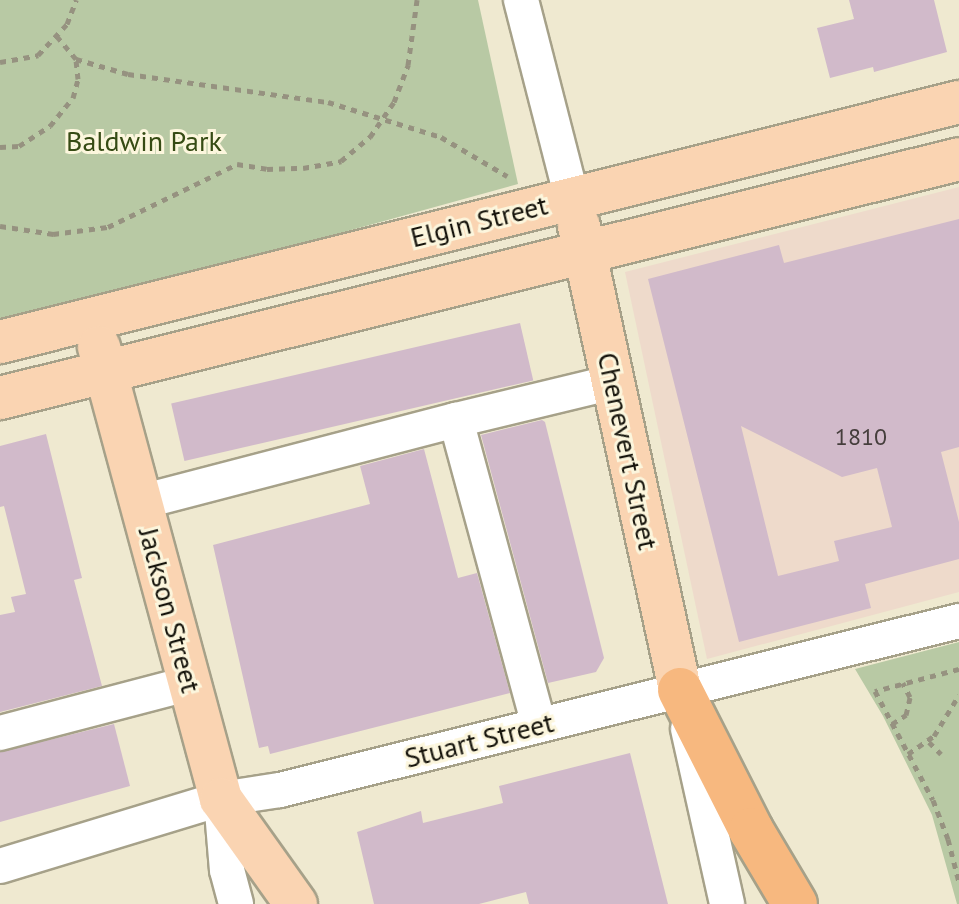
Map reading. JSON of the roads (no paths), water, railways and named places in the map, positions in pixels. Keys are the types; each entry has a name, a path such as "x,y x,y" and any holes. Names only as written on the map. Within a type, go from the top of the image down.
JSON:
{"highway":[{"path":"680,690 751,830 795,904"}],"main road":[{"name":"Elgin Street","path":"0,342 959,102"},
{"name":"Elgin Street","path":"0,398 959,159"},
{"name":"Chenevert Street","path":"572,198 680,690"},
{"name":"Jackson Street","path":"92,319 221,799"},
{"path":"221,799 296,904"}],"street":[{"name":"Chenevert Street","path":"521,0 572,198"},
{"path":"141,502 613,382"},
{"path":"456,420 539,725"},
{"name":"Stuart Street","path":"0,866 221,799 280,790 959,621"},
{"path":"0,733 190,683"},
{"name":"Chenevert Street","path":"680,690 727,904"},
{"name":"Jackson Street","path":"221,799 227,870 236,904"}],"park label":[{"name":"Baldwin Park","path":"144,141"}]}
